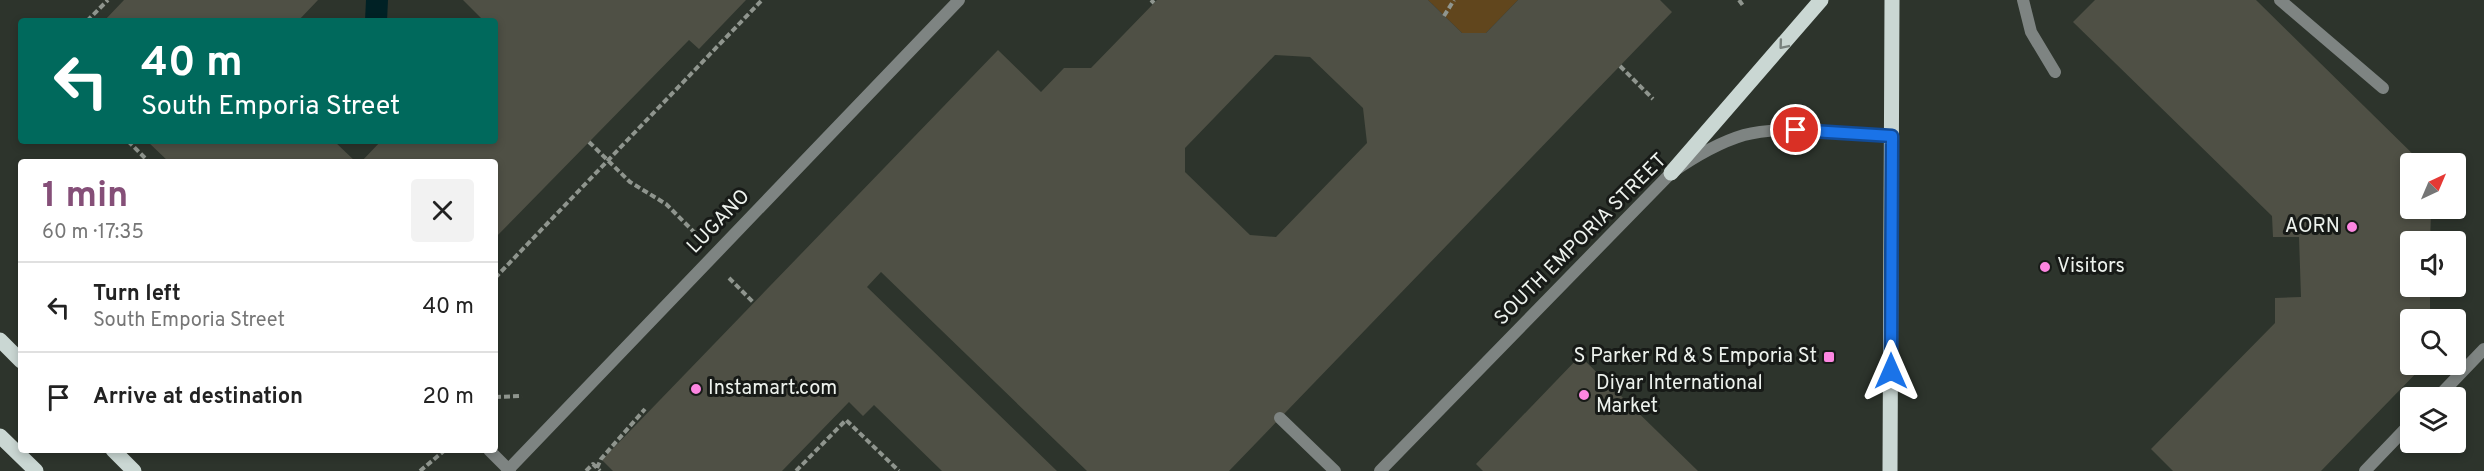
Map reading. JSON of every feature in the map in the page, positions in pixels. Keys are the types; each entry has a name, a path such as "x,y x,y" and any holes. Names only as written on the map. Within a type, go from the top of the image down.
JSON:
{"main road":[{"path":"1671,173 1821,0"},
{"path":"1890,471 1892,0"},
{"path":"0,340 18,358"},
{"path":"0,436 36,471"},
{"path":"116,453 134,471"}],"street":[{"name":"LUGANO","path":"508,471 959,0"},
{"path":"2023,0 2031,32 2055,72"},
{"path":"2280,0 2383,88"},
{"name":"SOUTH EMPORIA STREET","path":"1380,471 1671,173 1714,146 1751,134 1796,130 1892,136"},
{"path":"2448,387 2484,349"},
{"path":"1280,418 1335,471"},
{"path":"2365,471 2400,434"},
{"path":"492,453 508,471"}],"path":[{"path":"90,18 108,0"},
{"path":"498,275 762,0"},
{"path":"1444,16 1454,0"},
{"path":"1739,0 1744,7"},
{"path":"1620,66 1653,99"},
{"path":"589,142 630,182 666,204 697,234 724,273 754,303"},
{"path":"131,144 146,159"},
{"path":"498,397 522,396"},
{"path":"586,471 593,464 599,469 601,459 645,409"},
{"path":"796,471 846,420 899,471"},
{"path":"420,471 441,453"}],"shaded area":[{"path":"1428,0 1518,0 1486,33 1462,33"}],"water":[{"path":"366,0 388,0 387,18 365,18"}],"building":[{"path":"124,0 318,0 301,18 107,18"},
{"path":"463,0 746,0 699,49 689,40 498,235 498,159 364,159 378,144 498,144 498,18 481,18"},
{"path":"1157,0 1428,0 1462,33 1486,33 1518,0 1660,0 1672,12 1229,471 1087,471 881,272 867,287 1057,471 942,471 874,405 863,416 849,402 782,471 613,471 602,460 998,50 1041,92 1064,68 1091,68","holes":["1275,55 1310,57 1363,108 1367,143 1276,237 1250,235 1185,172 1185,148"]},
{"name":"AORN","path":"2095,0 2256,0 2412,153 2400,153 2400,219 2431,219 2430,231 2400,231 2400,297 2430,297 2430,309 2400,309 2400,375 2414,375 2400,387 2400,390 2321,471 2173,471 2151,449 2275,323 2275,298 2301,297 2299,237 2273,237 2272,216 2073,22"},
{"path":"150,144 337,144 353,159 166,159"},
{"path":"1580,356 1698,471 1483,471 1476,464"}],"place":[{"name":"AORN","path":"2352,227"},
{"name":"Visitors","path":"2045,267"},
{"name":"S Parker Rd & S Emporia St","path":"1829,357"},
{"name":"Instamart.com","path":"696,389"},
{"name":"Diyar International Market","path":"1584,395"}],"route":[{"path":"1796,130 1892,136 1891,371"}]}
